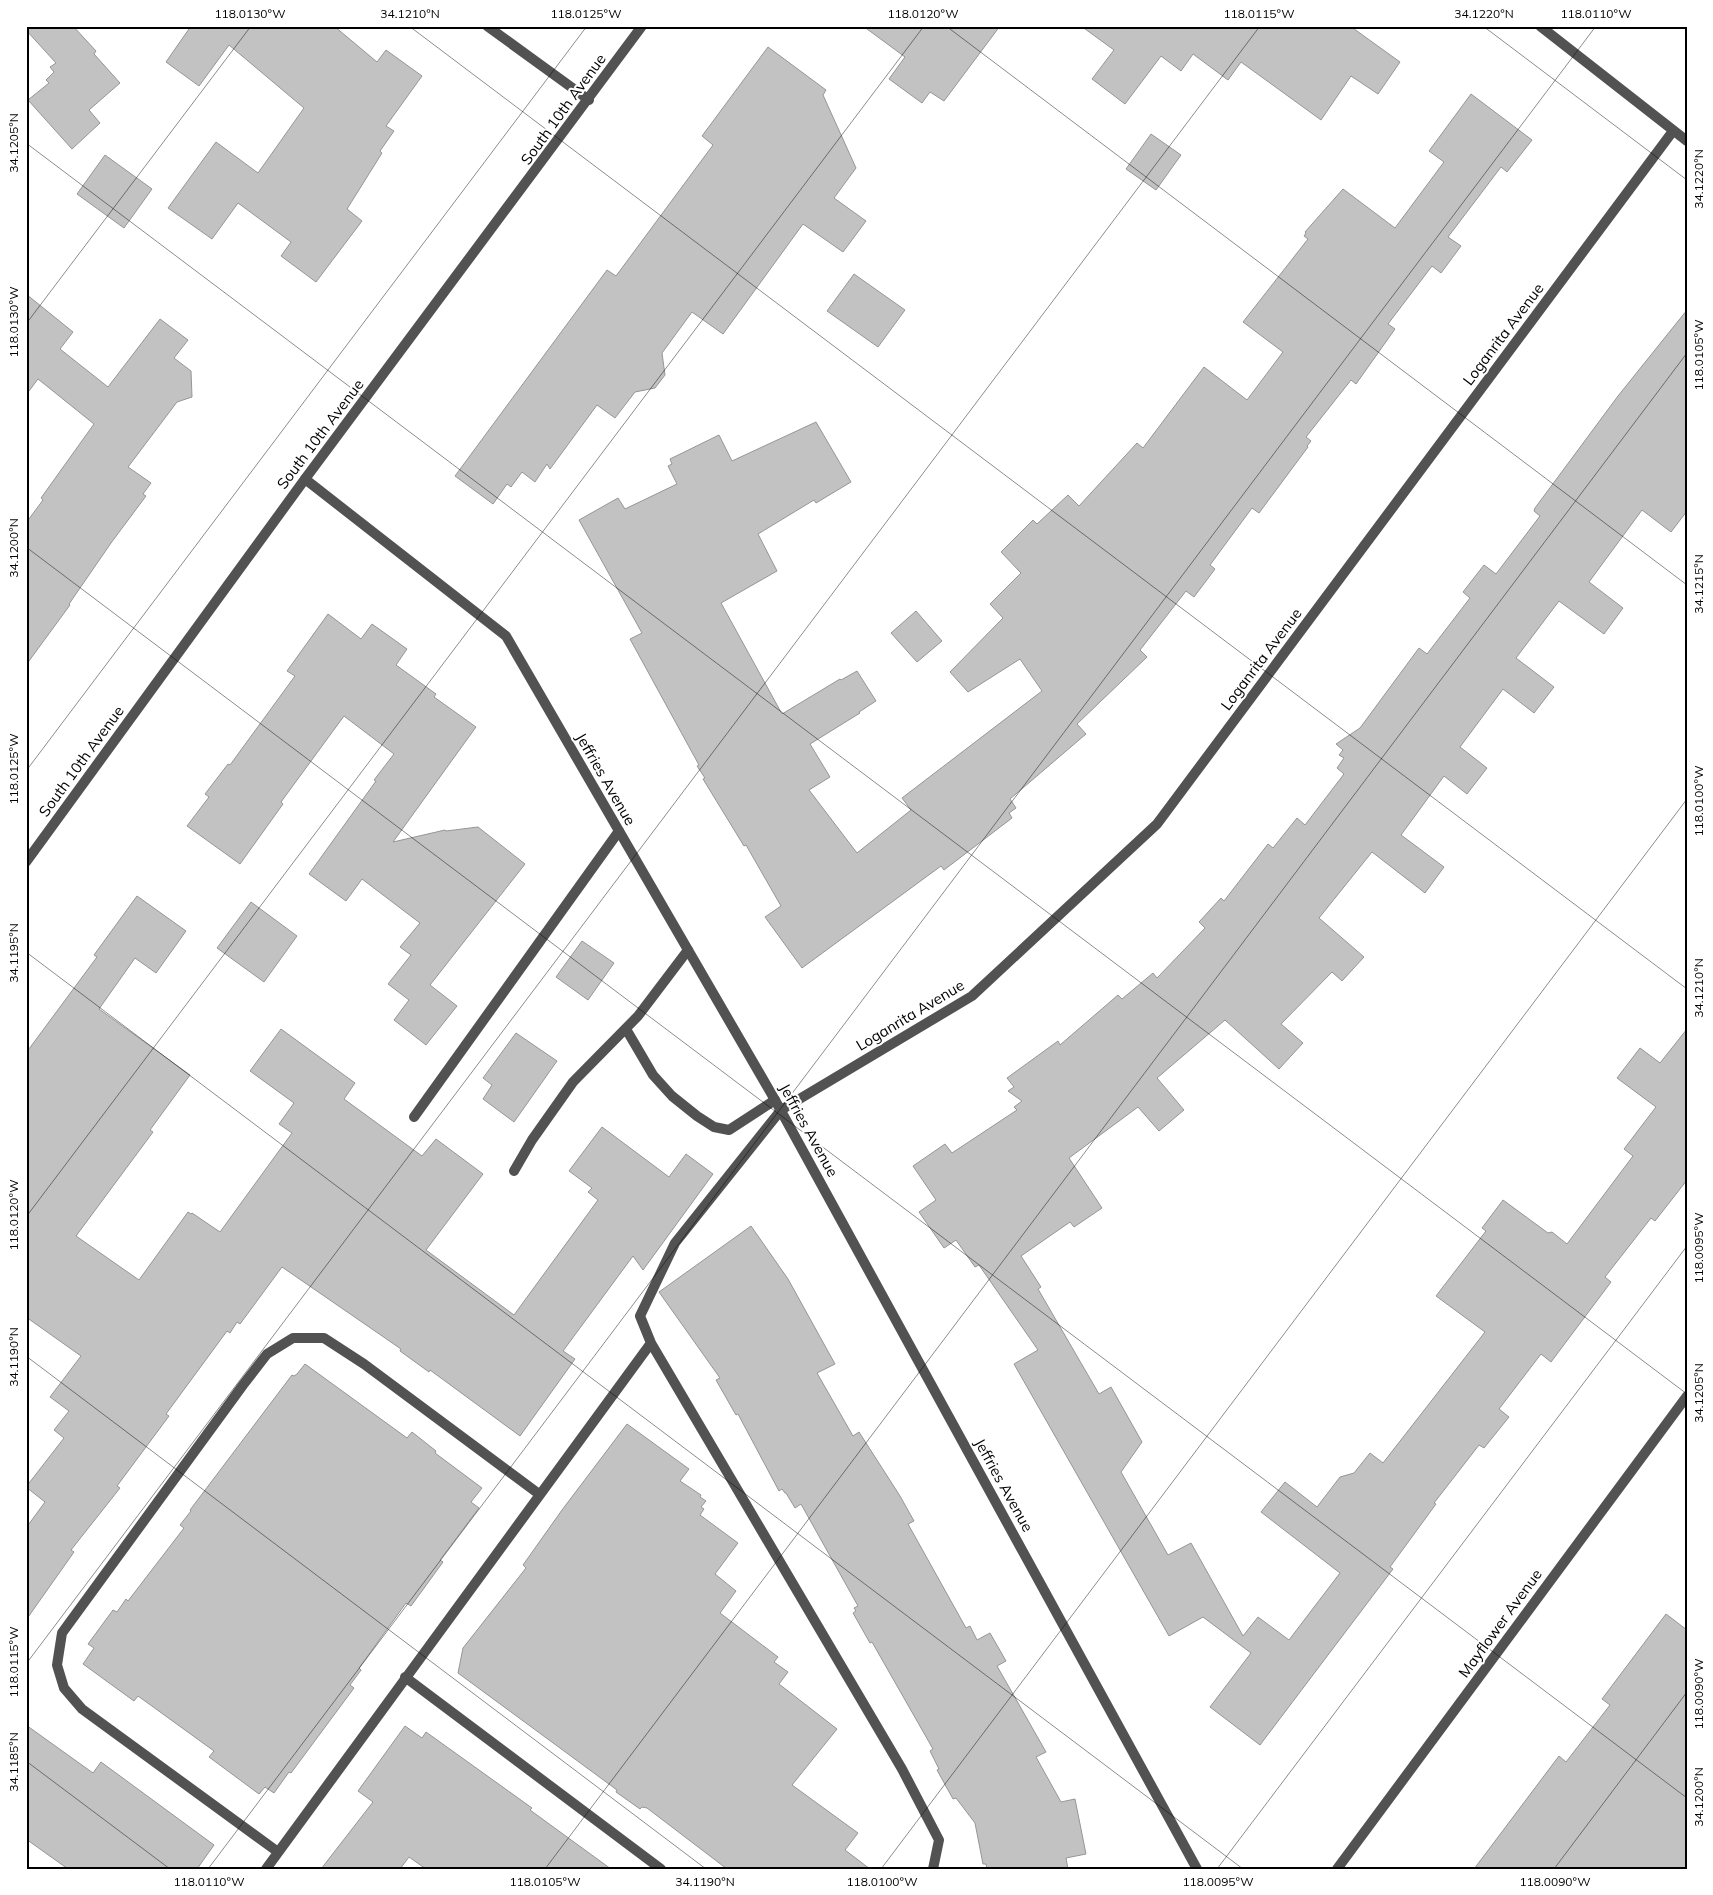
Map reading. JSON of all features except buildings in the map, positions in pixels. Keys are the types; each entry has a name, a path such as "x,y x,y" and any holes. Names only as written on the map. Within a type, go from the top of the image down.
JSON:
{"street":[{"path":"487,26 589,100"},
{"name":"South 10th Avenue","path":"26,862 305,479 589,100 642,26"},
{"path":"1540,26 1687,141"},
{"name":"Loganrita Avenue","path":"781,1110 972,996 1157,824 1673,131"},
{"name":"Jeffries Avenue","path":"305,479 506,636 781,1110 1197,1869"},
{"path":"414,1117 619,831"},
{"path":"514,1171 532,1140 573,1082 638,1016 688,950"},
{"path":"626,1029 653,1075 672,1096 696,1116 714,1127 730,1130 775,1100"},
{"path":"781,1110 675,1243 640,1316 651,1343 902,1769 939,1840 933,1869"},
{"path":"278,1852 82,1709 64,1688 57,1665 62,1633 243,1384 267,1354 293,1338 324,1338 364,1364 539,1494"},
{"path":"266,1869 651,1343"},
{"name":"Mayflower Avenue","path":"1337,1869 1687,1396"},
{"path":"405,1678 660,1869"}]}
